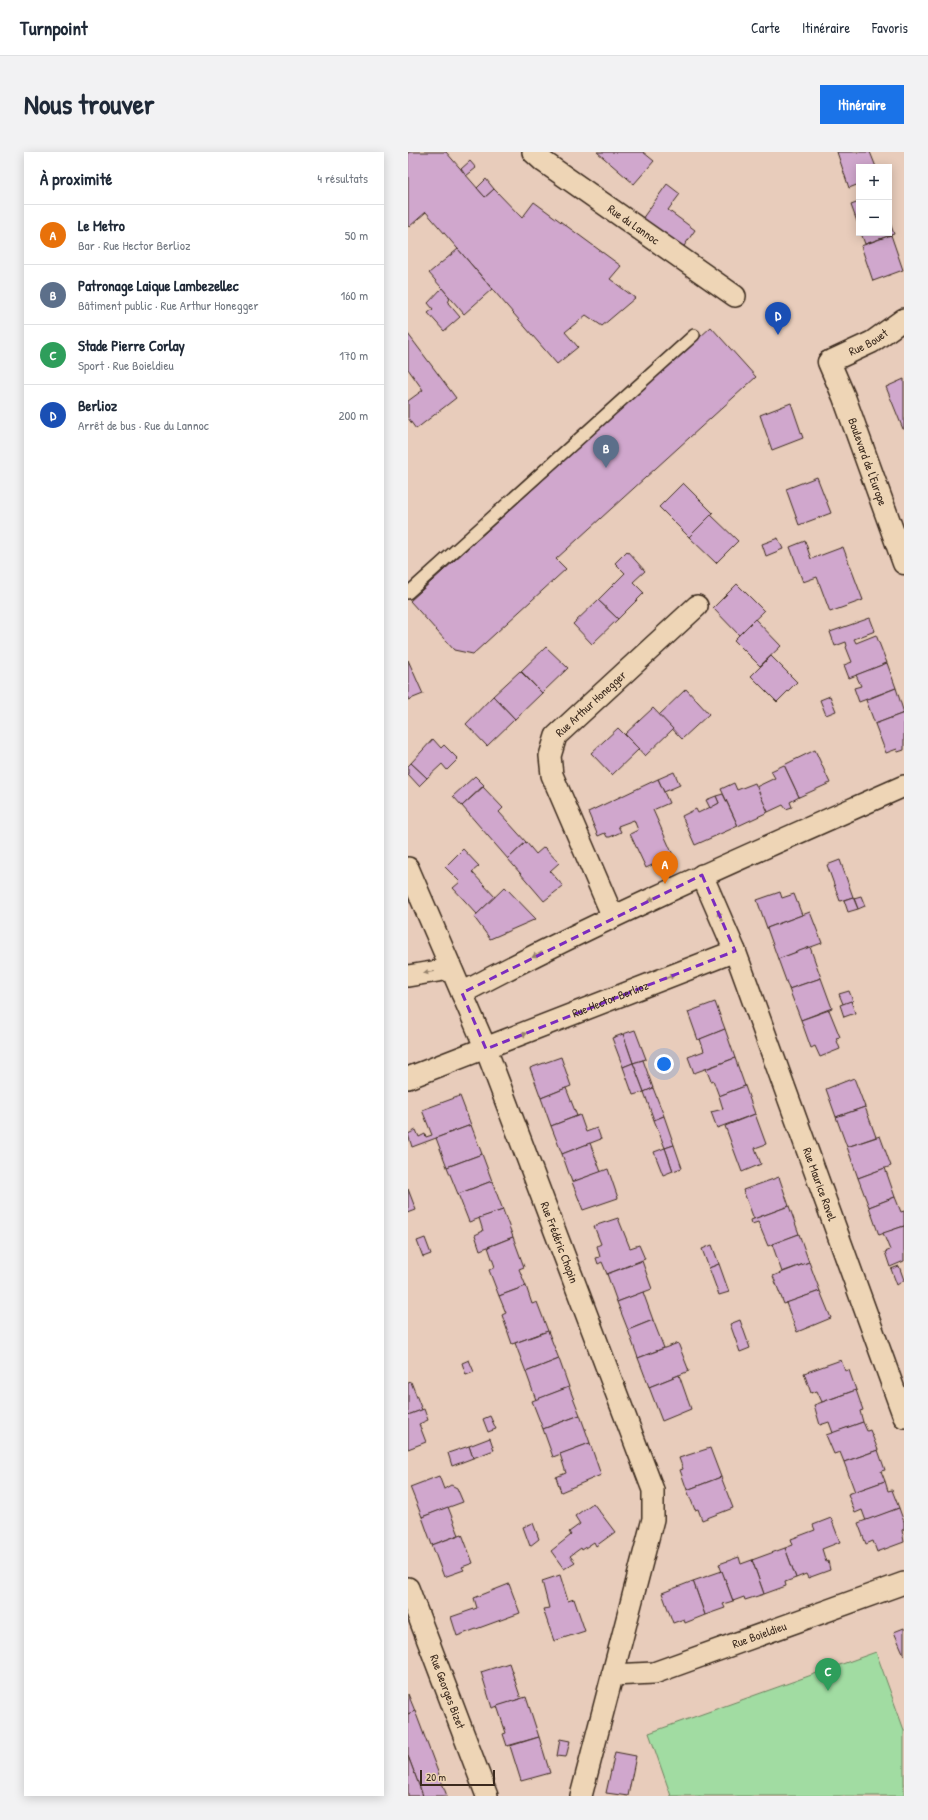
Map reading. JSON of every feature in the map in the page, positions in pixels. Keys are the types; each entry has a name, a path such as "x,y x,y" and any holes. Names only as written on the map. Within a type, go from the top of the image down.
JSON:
{"main road":[{"name":"Boulevard de l'Europe","path":"830,362 904,562"}],"street":[{"name":"Rue du Lannoc","path":"533,152 550,167 735,296"},
{"name":"Rue Bouet","path":"830,362 872,342 904,319"},
{"name":"Rue Arthur Honegger","path":"613,917 552,775 550,756 556,736 697,606"},
{"path":"462,993 613,917 702,875 904,786"},
{"name":"Rue Frédéric Chopin","path":"408,868 450,969 486,1049 653,1490 653,1519 581,1796"},
{"path":"702,875 735,951"},
{"name":"Rue Hector Berlioz","path":"408,1078 486,1049 735,951"},
{"name":"Rue Maurice Ravel","path":"735,951 904,1417"},
{"path":"408,976 450,969"},
{"name":"Rue Boieldieu","path":"612,1675 654,1673 904,1583"},
{"name":"Rue Georges Bizet","path":"408,1588 487,1796"}],"lane":[{"path":"408,593 694,335"}],"highlighted area":[{"path":"702,875 735,951 486,1049 462,993"}],"green space":[{"path":"876,1652 904,1730 904,1796 671,1796 649,1733"}],"building":[{"path":"408,152 446,152 485,197 494,189 522,218 534,202 621,266 610,279 635,298 602,326 586,315 565,332 578,347 557,364 426,212 409,227 408,226"},
{"path":"597,152 643,152 654,161 634,184"},
{"path":"837,152 870,152 875,164 856,164 856,185 849,188"},
{"path":"470,161 476,168 466,176 461,169"},
{"path":"486,179 494,189 485,197 477,188"},
{"path":"667,184 680,194 668,210 695,230 682,249 642,219"},
{"path":"856,203 856,219 851,205"},
{"path":"862,236 888,236 865,244"},
{"path":"891,236 903,270 873,281 861,246"},
{"path":"458,249 492,289 464,314 429,273"},
{"path":"442,288 450,298 448,303 460,317 444,331 428,313 433,309 428,303"},
{"path":"711,327 756,377 556,559 566,569 473,654 454,650 410,601"},
{"path":"408,334 456,398 416,429 408,418 408,401 423,390 408,369"},
{"path":"904,379 904,429 903,429 886,387"},
{"path":"791,403 803,438 772,450 760,415"},
{"path":"817,477 831,513 799,525 786,489"},
{"path":"683,483 713,513 689,537 659,507"},
{"path":"711,515 738,541 716,563 689,537"},
{"path":"778,538 783,549 766,556 762,544"},
{"path":"805,541 811,559 843,547 863,600 830,612 817,577 803,582 790,547"},
{"path":"627,551 645,571 633,582 644,593 618,619 598,600 625,573 615,563"},
{"path":"737,584 764,611 739,635 713,608"},
{"path":"598,600 618,619 592,644 573,624"},
{"path":"870,618 875,631 854,639 856,643 876,635 887,663 849,678 844,665 852,662 846,647 846,642 835,646 830,632"},
{"path":"755,619 781,646 760,666 734,640"},
{"path":"546,647 568,668 542,693 521,671"},
{"path":"771,656 797,682 777,702 751,676"},
{"path":"408,660 423,694 408,700"},
{"path":"887,663 896,688 859,702 854,688 861,686 856,675"},
{"path":"520,671 542,693 515,719 493,696"},
{"path":"896,688 904,713 875,724 866,700"},
{"path":"686,689 709,714 682,739 659,715"},
{"path":"493,696 515,719 487,746 466,724"},
{"path":"830,696 836,711 826,715 820,700"},
{"path":"653,708 673,729 645,756 625,734"},
{"path":"904,713 904,750 898,752 897,749 886,753 875,724"},
{"path":"618,728 639,749 612,775 591,753"},
{"path":"433,739 441,748 444,745 458,759 447,770 442,764 427,778 411,763"},
{"path":"815,750 830,783 799,797 784,765"},
{"path":"411,763 427,778 419,786 408,774 408,766"},
{"path":"784,765 799,797 790,802 792,807 786,809 783,805 768,812 756,787 775,778 771,771"},
{"path":"674,772 680,785 664,792 658,779"},
{"path":"475,776 484,785 462,806 453,796"},
{"path":"658,779 669,803 653,810 673,855 646,868 630,834 638,830 634,820 618,826 621,832 610,837 607,837 605,833 598,836 588,812"},
{"path":"734,783 737,790 755,783 768,812 738,826 721,789"},
{"path":"483,787 503,808 499,812 526,842 508,859 462,806"},
{"path":"723,794 738,826 695,845 682,816 696,809 698,813 719,803 716,796"},
{"path":"716,796 719,803 710,808 706,800"},
{"path":"526,842 536,854 544,847 559,863 550,871 563,886 544,901 508,859"},
{"path":"463,849 479,866 472,872 495,897 477,914 453,888 460,882 445,867"},
{"path":"840,860 853,897 840,901 827,865"},
{"path":"505,887 536,919 490,939 474,917"},
{"path":"780,892 782,898 794,894 802,915 767,928 757,900"},
{"path":"861,896 865,906 858,909 854,898"},
{"path":"853,897 858,909 848,912 844,900"},
{"path":"810,912 822,943 778,959 767,928"},
{"path":"810,947 821,978 789,989 778,959"},
{"path":"821,978 832,1008 801,1020 789,989"},
{"path":"849,991 853,1001 843,1004 839,994"},
{"path":"851,1001 855,1013 844,1017 840,1005"},
{"path":"715,1002 725,1029 698,1040 688,1012"},
{"path":"829,1010 840,1037 836,1038 840,1049 820,1057 815,1046 811,1048 801,1020"},
{"path":"725,1029 735,1058 694,1073 688,1057 704,1051 700,1039"},
{"path":"635,1030 646,1059 633,1063 623,1034"},
{"path":"623,1034 633,1063 623,1067 612,1038"},
{"path":"561,1057 571,1086 541,1098 530,1068"},
{"path":"735,1058 745,1086 719,1096 713,1080 711,1081 706,1069"},
{"path":"643,1060 653,1088 644,1092 633,1063"},
{"path":"633,1063 644,1092 633,1095 623,1067"},
{"path":"854,1078 865,1107 836,1117 826,1089"},
{"path":"745,1086 755,1114 717,1128 711,1112 723,1109 719,1096"},
{"path":"566,1088 577,1116 551,1126 541,1098"},
{"path":"653,1088 664,1116 654,1120 644,1092"},
{"path":"460,1096 471,1125 412,1147 408,1134 416,1130 419,1137 425,1134 426,1137 432,1135 422,1110"},
{"path":"865,1107 876,1137 847,1147 836,1117"},
{"path":"755,1114 766,1144 755,1148 761,1164 742,1172 725,1126"},
{"path":"580,1115 586,1132 597,1128 601,1139 562,1154 551,1126"},
{"path":"664,1116 674,1145 665,1148 654,1120"},
{"path":"471,1125 482,1154 447,1167 436,1138"},
{"path":"880,1136 891,1166 858,1178 847,1147"},
{"path":"590,1143 601,1172 572,1182 562,1154"},
{"path":"674,1145 682,1168 673,1171 665,1148"},
{"path":"665,1148 673,1171 663,1175 654,1152"},
{"path":"482,1154 492,1181 458,1194 447,1167"},
{"path":"885,1168 895,1197 869,1207 858,1178"},
{"path":"608,1169 618,1198 583,1210 572,1182"},
{"path":"779,1177 789,1206 754,1219 743,1190"},
{"path":"492,1181 503,1210 469,1222 458,1194"},
{"path":"408,1189 416,1210 408,1213"},
{"path":"895,1197 901,1212 904,1211 904,1226 879,1235 869,1207"},
{"path":"789,1206 799,1234 768,1246 758,1222 752,1224 751,1220"},
{"path":"503,1210 513,1237 480,1250 475,1235 483,1231 479,1218"},
{"path":"618,1218 630,1248 639,1245 645,1259 607,1274 602,1262 598,1264 596,1258 600,1257 597,1246 601,1244 594,1226"},
{"path":"904,1226 904,1261 890,1267 885,1252 890,1250 883,1233"},
{"path":"799,1234 809,1262 782,1272 772,1244"},
{"path":"513,1237 524,1267 519,1269 526,1286 499,1296 489,1270 495,1267 488,1247"},
{"path":"425,1238 431,1254 423,1257 417,1241"},
{"path":"712,1245 719,1264 709,1268 702,1249"},
{"path":"642,1261 652,1289 617,1302 607,1274"},
{"path":"809,1262 820,1291 784,1304 773,1276"},
{"path":"719,1264 729,1292 719,1295 709,1268"},
{"path":"899,1266 904,1280 897,1285 891,1269"},
{"path":"526,1286 532,1304 537,1302 548,1331 512,1344 502,1315 506,1313 499,1296"},
{"path":"820,1291 831,1318 797,1332 786,1303"},
{"path":"643,1292 653,1320 628,1330 617,1302"},
{"path":"653,1320 664,1348 638,1358 628,1330"},
{"path":"740,1320 750,1348 740,1352 730,1324"},
{"path":"548,1331 559,1359 526,1372 515,1343"},
{"path":"678,1343 689,1371 649,1387 638,1358"},
{"path":"559,1359 569,1387 536,1400 526,1372"},
{"path":"469,1360 474,1372 466,1375 462,1363"},
{"path":"841,1360 845,1371 849,1370 856,1390 822,1402 817,1391 811,1393 804,1373"},
{"path":"679,1375 691,1409 662,1421 649,1387"},
{"path":"411,1382 422,1410 408,1415 408,1383"},
{"path":"569,1387 580,1415 543,1429 532,1401"},
{"path":"856,1390 863,1410 860,1411 863,1422 833,1433 829,1422 820,1425 814,1405"},
{"path":"424,1409 428,1420 419,1424 426,1442 408,1449 408,1415"},
{"path":"580,1415 590,1443 553,1457 543,1429"},
{"path":"490,1416 496,1429 488,1432 483,1419"},
{"path":"863,1422 867,1431 870,1430 878,1450 844,1462 840,1452 834,1454 826,1435"},
{"path":"490,1438 494,1450 473,1458 469,1446"},
{"path":"590,1443 601,1475 561,1492 556,1477 566,1473 560,1454"},
{"path":"469,1446 473,1458 452,1466 448,1453"},
{"path":"710,1448 721,1477 687,1490 680,1470 683,1469 679,1458"},
{"path":"878,1450 885,1470 881,1471 885,1481 855,1492 844,1462"},
{"path":"439,1476 444,1489 451,1485 457,1488 463,1502 422,1517 410,1487"},
{"path":"721,1477 733,1508 702,1520 698,1509 695,1510 687,1490"},
{"path":"885,1481 888,1491 892,1490 899,1508 866,1521 862,1510 855,1513 848,1494"},
{"path":"593,1503 615,1532 596,1546 594,1542 582,1550 581,1548 570,1556 575,1562 564,1569 551,1551 571,1535 569,1532 580,1524 575,1516"},
{"path":"448,1507 459,1535 432,1545 422,1517"},
{"path":"899,1508 904,1522 904,1529 902,1530 904,1542 877,1552 873,1541 866,1544 858,1523"},
{"path":"831,1518 840,1542 822,1549 826,1562 828,1561 830,1570 808,1578 806,1574 796,1578 785,1548 793,1545 791,1539 815,1530 813,1525"},
{"path":"533,1523 539,1539 530,1546 523,1527"},
{"path":"462,1534 473,1563 462,1567 464,1570 444,1577 432,1545"},
{"path":"785,1548 796,1578 785,1582 786,1586 764,1594 752,1560"},
{"path":"739,1557 741,1564 752,1560 764,1594 745,1600 744,1597 733,1601 719,1564"},
{"path":"722,1571 733,1601 723,1604 725,1608 705,1615 693,1581"},
{"path":"560,1575 568,1601 574,1599 585,1631 554,1641 543,1609 549,1608 542,1581"},
{"path":"693,1581 705,1615 685,1623 684,1619 673,1623 662,1593"},
{"path":"509,1584 520,1613 457,1636 451,1617 477,1608 474,1598"},
{"path":"904,1628 904,1655 894,1632"},
{"path":"509,1663 521,1699 492,1708 481,1672"},
{"path":"408,1694 415,1711 408,1714"},
{"path":"526,1697 539,1737 507,1746 503,1734 506,1733 497,1706"},
{"path":"415,1711 447,1796 423,1796 408,1756 408,1714"},
{"path":"539,1737 550,1773 521,1781 510,1746"},
{"path":"560,1739 570,1741 566,1757 557,1756"},
{"path":"615,1752 636,1756 628,1796 606,1793"},
{"path":"408,1756 423,1796 408,1796"}],"place":[{"name":"Berlioz","path":"778,335"},
{"name":"Patronage Laique Lambezellec","path":"606,468"},
{"name":"Le Metro","path":"665,884"},
{"name":"Stade Pierre Corlay","path":"828,1691"}]}
